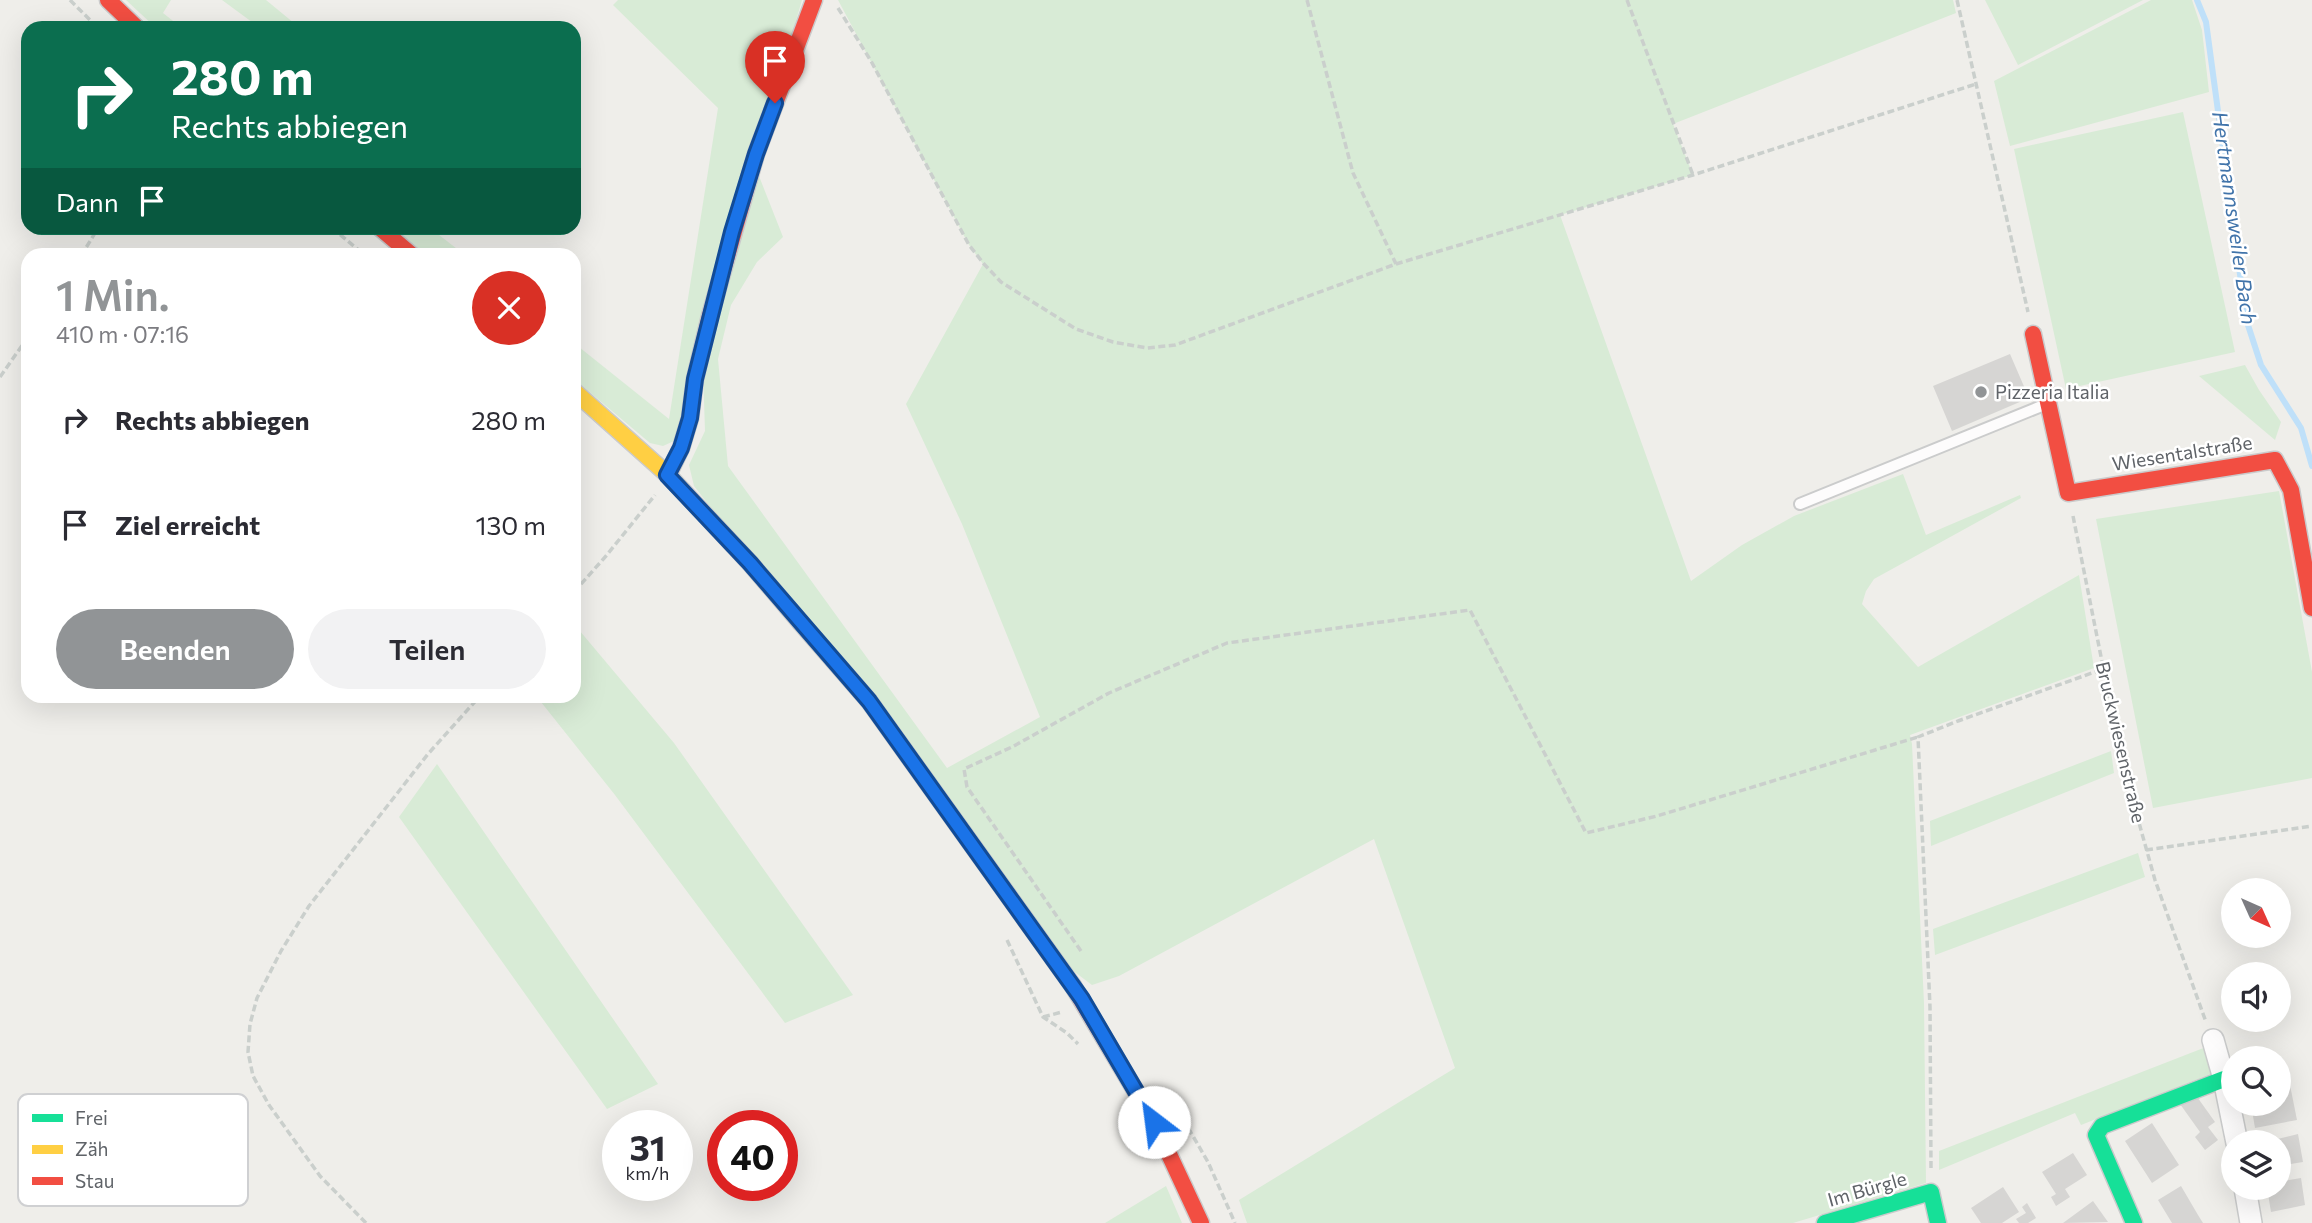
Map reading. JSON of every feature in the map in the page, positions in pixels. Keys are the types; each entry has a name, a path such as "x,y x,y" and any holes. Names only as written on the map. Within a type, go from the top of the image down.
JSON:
{"street":[{"path":"108,0 130,21"},
{"path":"667,475 681,448 690,418 695,379 710,316 756,154 814,0"},
{"path":"388,235 404,248"},
{"path":"2033,334 2068,493"},
{"path":"581,397 667,475 750,563 869,701 1082,999 1154,1122 1201,1223"},
{"name":"Wiesentalstraße","path":"2068,493 2275,460 2291,490 2312,608"},
{"path":"2213,1040 2221,1068"},
{"path":"2134,1223 2096,1135 2102,1126 2221,1080"},
{"name":"Im Bürgle","path":"1825,1223 1931,1192 1937,1223"},
{"path":"2247,1200 2251,1223"}],"lane":[{"path":"1800,504 2048,404"}],"path":[{"path":"70,0 91,21"},
{"path":"832,0 871,61 970,245 984,264 1002,282 1076,329 1113,342 1147,348 1175,345 1396,264 1693,175 1976,84"},
{"path":"1307,0 1353,173 1396,264"},
{"path":"1627,0 1693,175"},
{"path":"1957,0 2033,334"},
{"path":"340,235 356,248"},
{"path":"0,377 21,347"},
{"path":"581,584 624,535 667,475"},
{"name":"Bruckwiesenstraße","path":"2068,493 2122,762 2146,850 2213,1040"},
{"path":"1085,956 967,787 964,769 1012,747 1109,693 1227,643 1469,610 1586,833 1657,816 1918,737 2103,669"},
{"path":"366,1223 320,1176 253,1076 248,1052 250,1024 263,986 309,906 428,754 474,703"},
{"path":"1918,737 1930,1007 1931,1192"},
{"path":"2146,850 2310,826"},
{"path":"1006,936 1043,1017 1067,1033 1085,1052"}],"green space":[{"path":"126,0 171,0 163,13 173,21 148,21"},
{"path":"222,0 266,0 292,21 250,21"},
{"path":"618,0 802,0 674,441 663,446 650,443 581,385 581,349 669,419 718,108 613,5"},
{"path":"838,0 1953,0 1956,13 1673,124 1693,175 1560,215 1691,581 1742,545 1794,516 1903,474 1926,535 2020,495 2021,498 1874,579 1866,591 1862,604 1918,667 2079,575 2094,668 1910,735 1924,1003 1926,1183 1793,1223 1247,1223 1239,1200 1455,1068 1374,839 1119,976 1092,985 1068,967 694,486 689,465 705,431 703,370 757,171 783,237 757,262 731,305 718,359 728,466 947,768 1040,717 962,524 906,404 983,264 969,245"},
{"path":"1985,0 2143,0 2018,65"},
{"path":"2151,0 2192,0 2202,30 2209,92 2010,146 1994,81"},
{"path":"2183,112 2235,352 2066,389 2014,149"},
{"path":"403,235 439,235 456,248 418,248"},
{"path":"2245,365 2281,422 2275,440 2199,376"},
{"path":"2279,491 2312,672 2312,778 2153,808 2096,519"},
{"path":"581,632 674,743 853,995 785,1023 615,795 542,703 581,703"},
{"path":"2111,751 2114,773 1931,846 1930,821"},
{"path":"437,764 658,1084 607,1109 399,817"},
{"path":"2138,853 2145,877 1935,955 1933,929"},
{"path":"2206,1047 2213,1073 2081,1125 2075,1113 1939,1170 1939,1151"},
{"path":"1166,1186 1182,1223 1105,1223"}],"building":[{"name":"Pizzeria Italia","path":"2010,354 2029,398 1952,431 1933,386"},
{"path":"2291,1090 2297,1120 2255,1128 2253,1116 2291,1116"},
{"path":"2195,1094 2215,1122 2208,1127 2218,1140 2205,1150 2195,1137 2200,1132 2180,1104"},
{"path":"2152,1123 2179,1165 2152,1183 2125,1141"},
{"path":"2298,1134 2303,1162 2291,1164 2291,1136"},
{"path":"2073,1153 2087,1175 2065,1189 2070,1197 2056,1206 2051,1197 2056,1194 2042,1172"},
{"path":"2301,1178 2305,1205 2271,1212 2269,1200 2291,1200 2291,1180"},
{"path":"2181,1186 2203,1223 2172,1223 2158,1200"},
{"path":"2003,1187 2019,1212 2002,1223 1981,1223 1971,1208"},
{"path":"2093,1201 2108,1222 2063,1223"},
{"path":"2027,1203 2036,1218 2028,1223 2019,1223 2016,1219 2026,1213 2022,1207"}],"waterway":[{"name":"Hertmannsweiler Bach","path":"2197,0 2206,22 2246,319 2261,365 2301,428 2312,466"}],"traffic: fast":[{"path":"801,623 869,701 1073,986"},
{"path":"2134,1223 2096,1135 2102,1126 2221,1080"},
{"path":"1825,1223 1931,1192 1938,1223"}],"traffic: slow":[{"path":"581,397 668,475 750,563 801,623"}],"traffic: jam":[{"path":"108,0 130,21"},
{"path":"668,475 681,448 690,418 695,379 710,316 756,154 814,0"},
{"path":"388,235 404,248"},
{"path":"2033,334 2068,493 2275,460 2291,490 2312,608"},
{"path":"1073,986 1154,1122 1201,1223"}],"place":[{"name":"Pizzeria Italia","path":"1981,392"}],"route":[{"path":"775,103 732,232 695,379 690,418 681,448 667,475 750,563 869,701 1082,999 1154,1122"}]}
